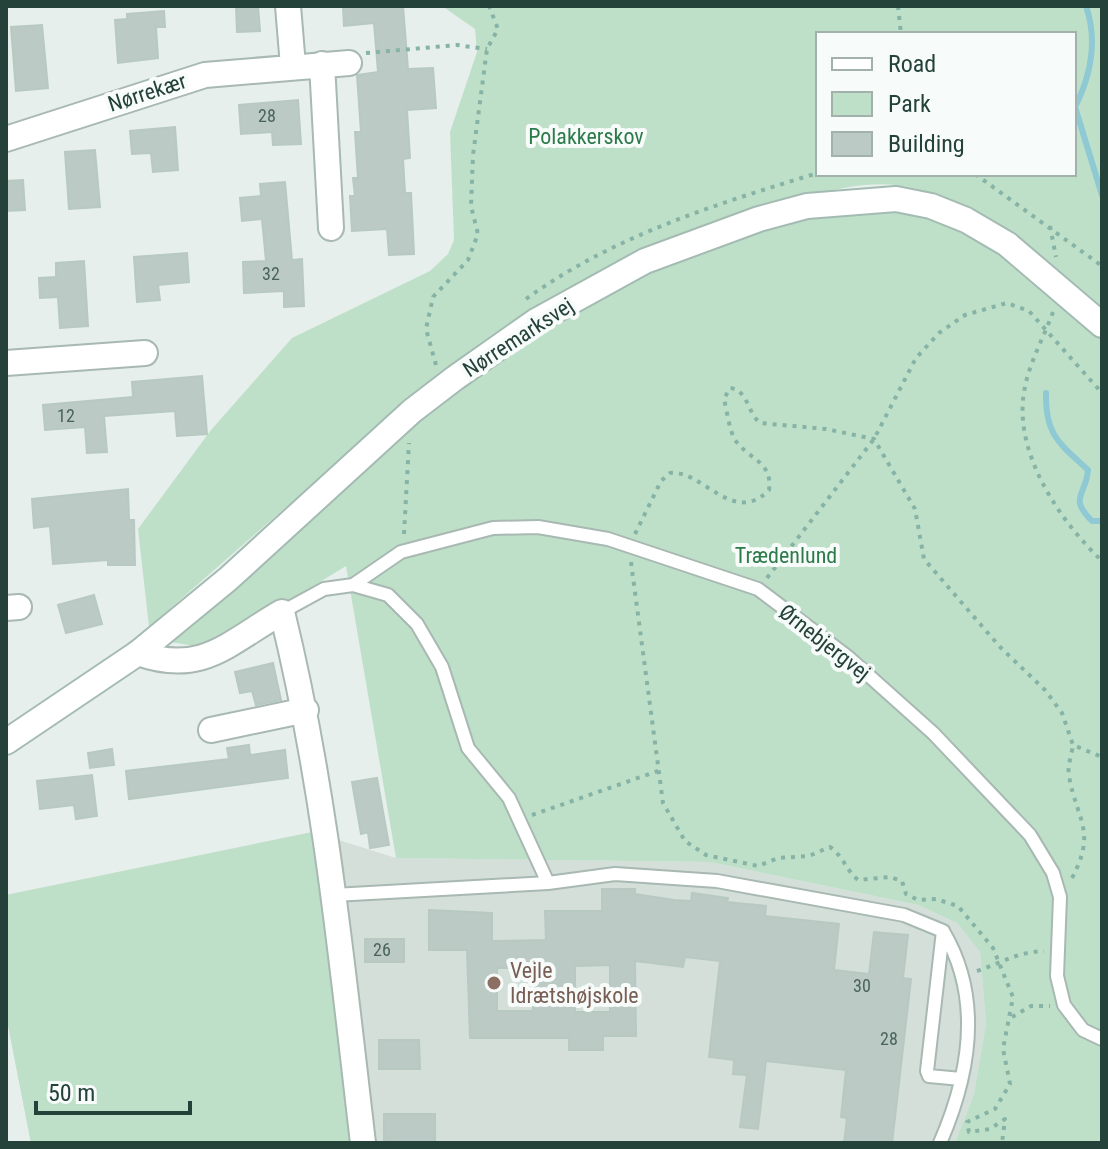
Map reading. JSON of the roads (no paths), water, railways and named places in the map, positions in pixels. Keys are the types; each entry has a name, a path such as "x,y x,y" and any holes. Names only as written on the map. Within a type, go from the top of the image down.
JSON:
{"street":[{"path":"288,6 293,66"},
{"name":"Nørrekær","path":"6,139 179,80 293,66 349,63"},
{"path":"322,64 331,228"},
{"name":"Nørremarksvej","path":"6,742 138,653 228,579 412,411 536,321 645,261 759,219 807,206 896,199 931,206 966,220 1007,244 1102,325"},
{"path":"6,363 145,353"},
{"path":"282,612 306,710 334,895 363,1143"},
{"name":"Ørnebjergvej","path":"138,653 165,663 184,663 202,658 282,612"},
{"path":"211,730 306,710"}],"lane":[{"name":"Ørnebjergvej","path":"282,612 324,589 353,585 401,552 493,528 538,527 629,546 758,589 848,657 933,733 1030,835 1053,873 1060,897 1057,976 1064,1005 1083,1030 1102,1039"},
{"path":"353,585 388,595 417,624 442,667 468,748 509,798 548,883"},
{"path":"334,895 548,883 615,874 717,881 904,915 943,931 959,957 970,1003 961,1079 940,1143"},
{"path":"943,931 927,1071 929,1076 961,1079"}],"waterway":[{"path":"1076,105 1091,58 1092,32 1086,6"},
{"path":"1076,110 1102,195"},
{"path":"1046,393 1051,429 1088,470 1080,496 1081,507 1092,521 1102,521"}],"place":[{"name":"Vejle Idrætshøjskole","path":"494,983"}],"park label":[{"name":"Polakkerskov","path":"586,136"},
{"name":"Trædenlund","path":"786,555"}]}
